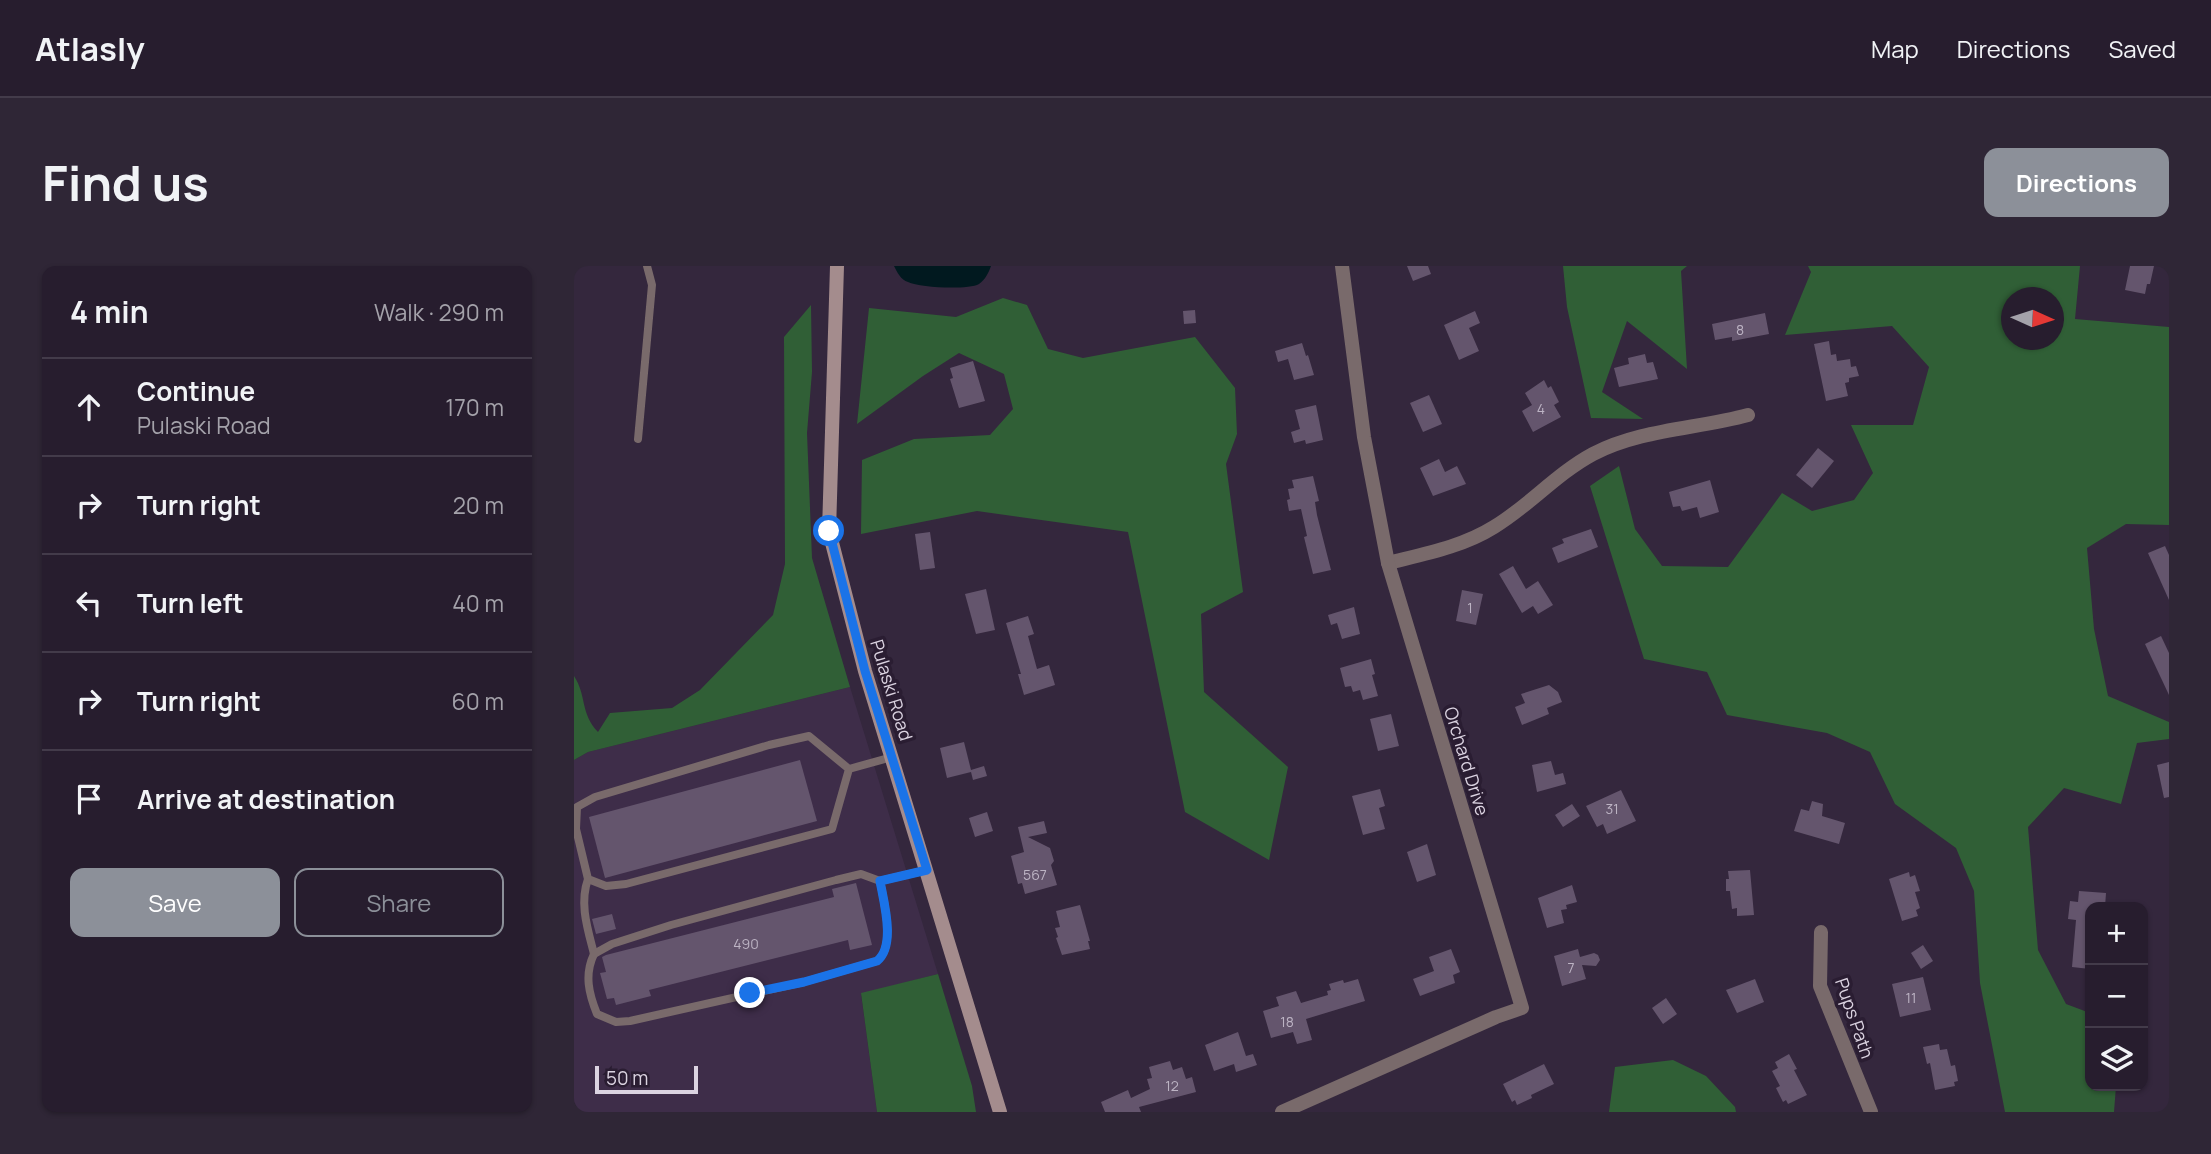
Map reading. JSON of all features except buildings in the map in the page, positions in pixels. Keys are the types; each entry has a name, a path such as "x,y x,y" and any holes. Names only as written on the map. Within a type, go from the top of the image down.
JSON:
{"main road":[{"name":"Pulaski Road","path":"837,266 829,531 865,671 1000,1112"}],"street":[{"name":"Orchard Drive","path":"1282,1112 1522,1008 1388,563 1364,437 1342,266"},
{"path":"1388,563 1465,542 1494,527 1562,473 1595,453 1638,438 1687,427 1718,424 1748,415"},
{"name":"Pups Path","path":"1821,932 1820,986 1871,1112"}],"lane":[{"path":"638,439 652,285 647,266"},
{"path":"849,769 809,736 769,745 595,797 577,807 576,829 588,879 584,890 585,919 594,954 589,970 589,992 597,1014 616,1022 630,1021 804,982 877,961 883,957 888,942 880,881"},
{"path":"849,769 892,757"},
{"path":"588,879 606,886 626,884 832,829 849,769"},
{"path":"594,954 612,944 671,925 836,880 861,874 880,881 927,870"}],"shaded area":[{"path":"850,687 938,974 861,994 877,1112 574,1112 574,760 588,752"}],"green space":[{"path":"1563,266 1687,266 1681,271 1687,369 1627,321 1602,392 1643,419 1591,418 1567,307"},
{"path":"1808,266 2080,266 2075,319 2169,327 2169,525 2126,524 2087,548 2094,629 2108,696 2169,722 2169,739 2137,743 2121,804 2064,788 2028,827 2038,950 2066,1004 2085,1011 2085,1091 2116,1091 2114,1112 2005,1112 1980,983 1974,891 1956,848 1895,804 1870,752 1827,733 1727,715 1707,672 1644,659 1590,486 1619,466 1635,529 1662,566 1728,567 1782,493 1812,511 1854,500 1873,473 1851,425 1913,425 1929,367 1892,326 1785,335 1811,272"},
{"path":"1003,298 1027,305 1048,349 1083,358 1195,337 1235,388 1237,434 1226,464 1243,592 1201,614 1204,692 1288,767 1269,860 1185,812 1128,532 977,511 861,534 862,460 914,439 990,435 1013,409 1004,374 959,353 857,424 869,308 956,317"},
{"path":"811,305 812,372 807,433 812,558 850,687 588,752 574,760 574,676 588,718 598,732 610,713 672,708 700,690 773,615 785,564 784,337"},
{"path":"938,974 972,1086 976,1112 877,1112 861,993"},
{"path":"1673,1060 1706,1076 1735,1107 1736,1112 1609,1112 1615,1067"}],"water":[{"path":"894,266 991,266 979,284 955,288 908,282 901,278"}],"route":[{"path":"750,993 858,968 883,957 888,942 880,881 927,870 865,671 829,531"}]}
